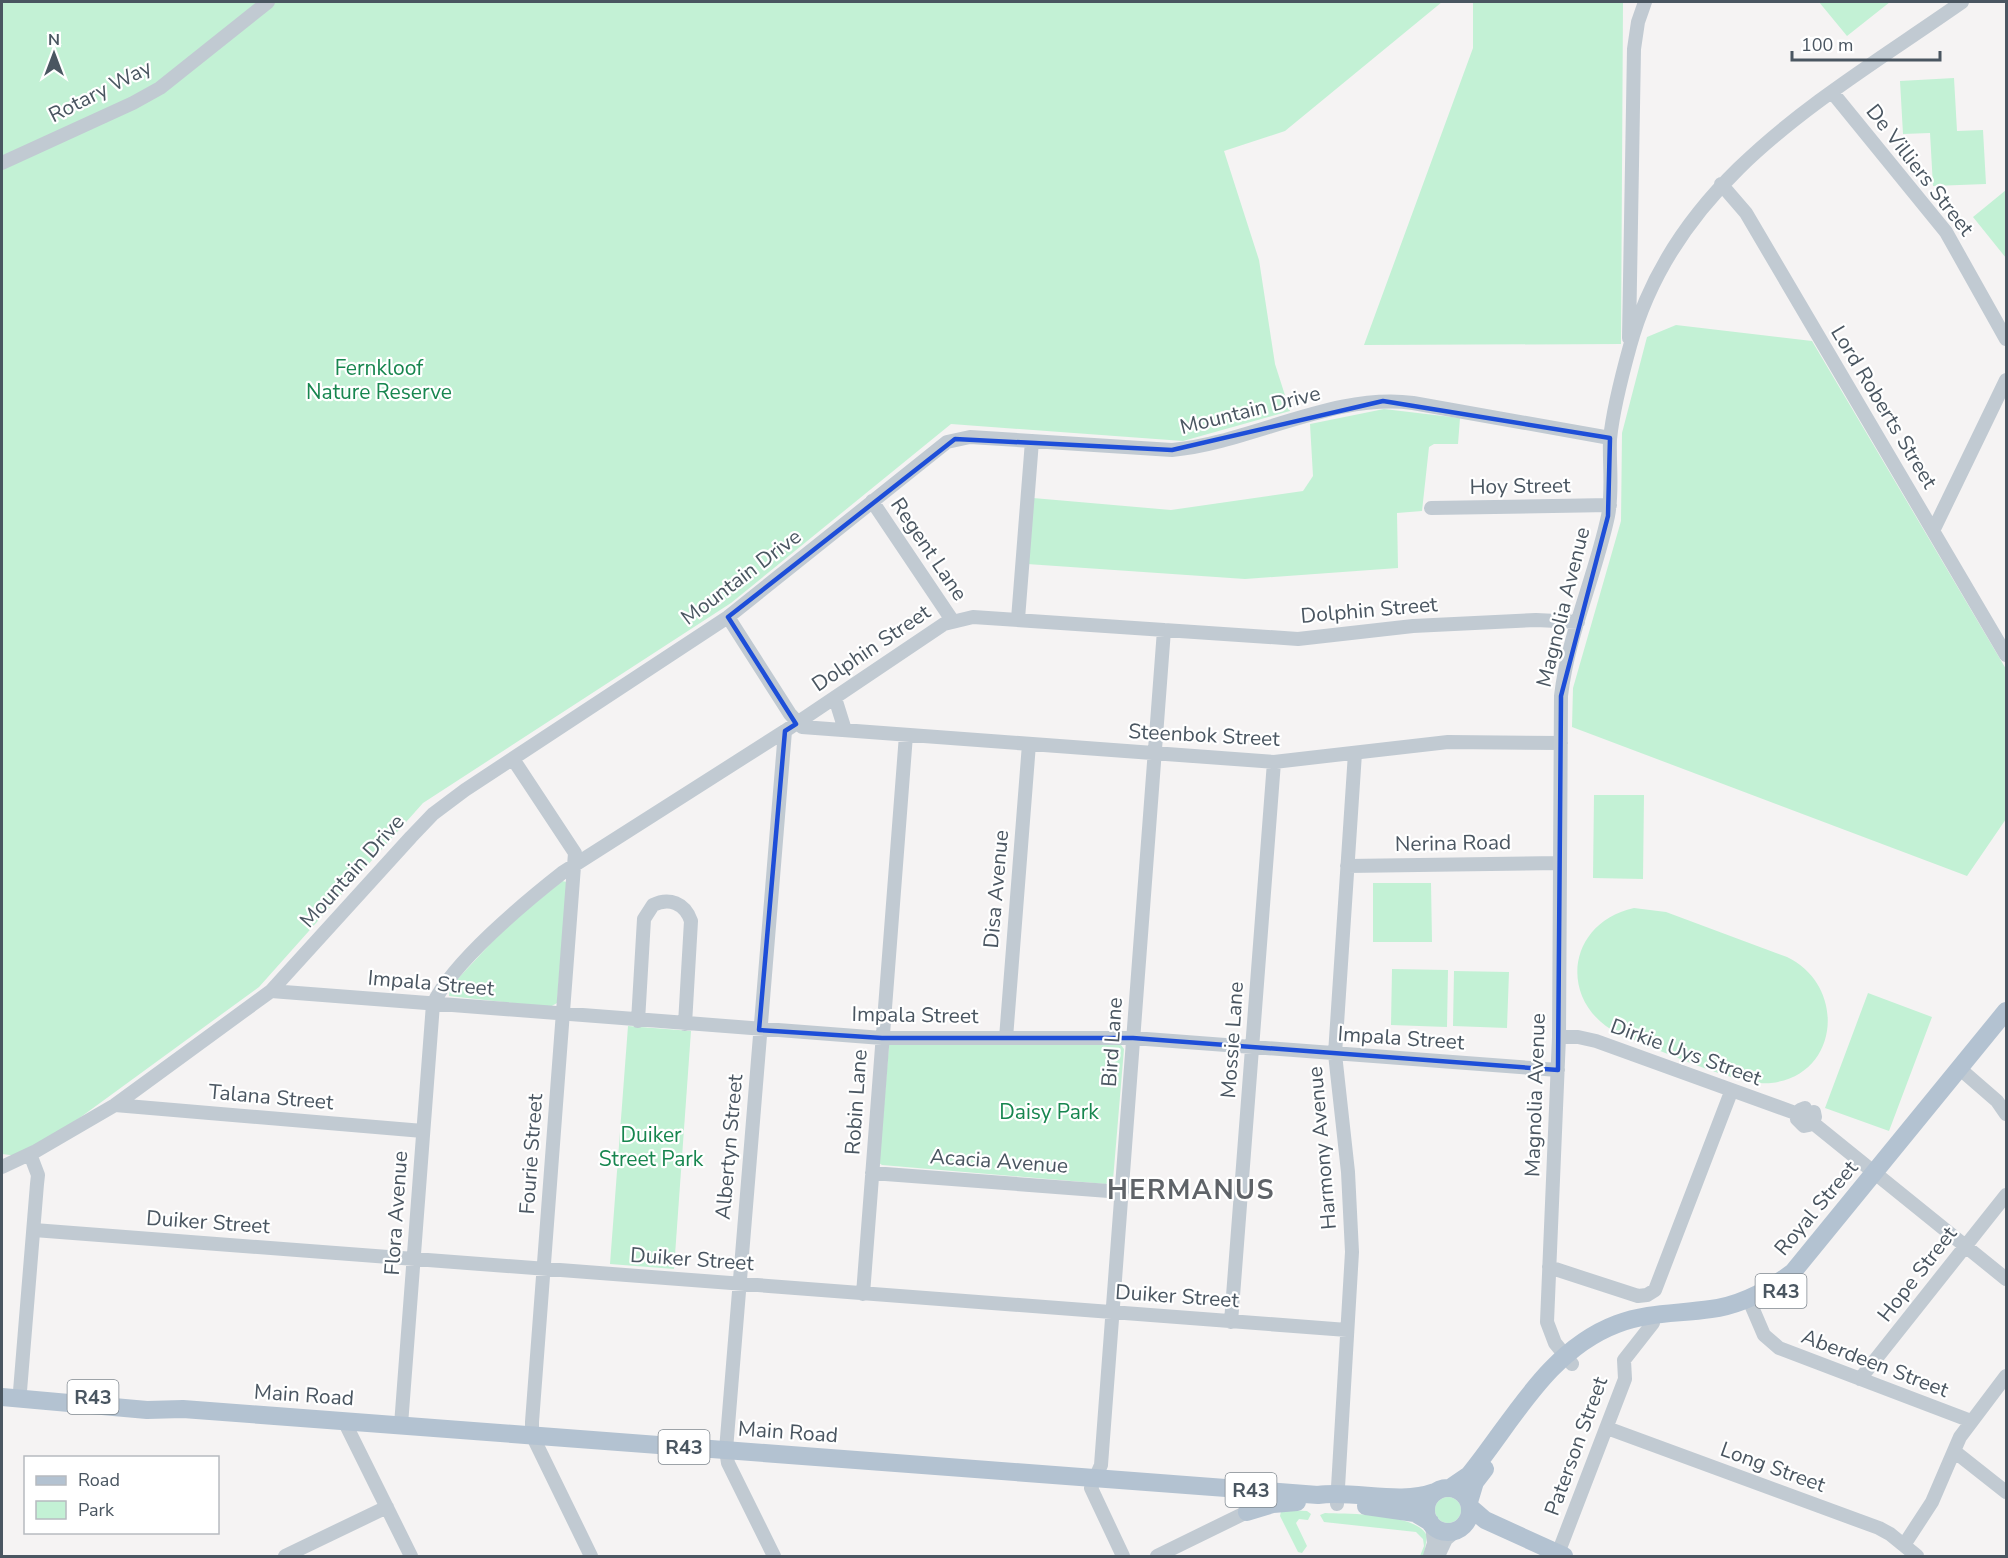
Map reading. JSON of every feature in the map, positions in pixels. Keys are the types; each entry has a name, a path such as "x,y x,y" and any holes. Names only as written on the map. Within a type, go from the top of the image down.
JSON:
{"main road":[{"name":"Royal Street","path":"1469,1505 1480,1475 1555,1380 1568,1359 1610,1339 1653,1323 1708,1318 1752,1307 1792,1284 1813,1266 1879,1176 1963,1071 2007,1011"},
{"name":"Royal Street","path":"1963,1071 2007,1024"},
{"name":"Royal Street","path":"1442,1490 1469,1475 1539,1383 1600,1331 1627,1320 1654,1313 1725,1307 1772,1287 1803,1263 1879,1176"},
{"name":"Main Road","path":"2,1389 148,1402 183,1409"},
{"name":"Main Road","path":"2,1397 147,1410 183,1409 1318,1495 1423,1516 1447,1532 1459,1528 1479,1531 1536,1557"},
{"name":"Main Road","path":"1338,1498 1412,1497 1442,1490"},
{"path":"1431,1523 1426,1506 1442,1490 1463,1494 1469,1505 1485,1520 1559,1556"},
{"path":"1247,1512 1282,1502 1338,1498"},
{"name":"R43","path":"1459,1528 1468,1518 1469,1505"}],"street":[{"name":"Rotary Way","path":"2,163 153,92 268,2"},
{"path":"1630,346 1628,274 1634,40 1645,2"},
{"name":"Magnolia Avenue","path":"1568,1359 1555,1343 1547,1326 1559,1037 1563,675 1610,505 1610,438 1630,346 1654,281 1688,224 1721,184 1767,143 1832,92 1962,2"},
{"name":"De Villiers Street","path":"1832,92 1946,232 2007,339"},
{"name":"Lord Roberts Street","path":"1721,184 1746,213 2007,655"},
{"path":"1628,274 1654,281"},
{"path":"1933,531 2007,380"},
{"name":"Mountain Drive","path":"2,1167 30,1154 115,1105 271,991 433,814 728,617 937,448 955,439 970,437 1149,450 1184,449 1355,405 1383,401 1413,402 1610,438"},
{"path":"1017,619 1032,441"},
{"name":"Regent Lane","path":"872,501 952,621"},
{"name":"Hoy Street","path":"1431,508 1610,505"},
{"name":"Dolphin Street","path":"433,1004 440,990 491,935 531,897 574,866 952,621 974,616 1298,639 1413,626 1536,620 1578,622"},
{"path":"728,617 798,722"},
{"name":"Bird Lane","path":"1123,1557 1091,1488 1101,1465 1164,630"},
{"path":"835,698 845,730"},
{"name":"Steenbok Street","path":"798,722 802,727 1274,762 1448,742 1561,743"},
{"name":"Albertyn Street","path":"774,1557 728,1463 726,1450 784,731"},
{"name":"Robin Lane","path":"863,1294 906,735"},
{"name":"Disa Avenue","path":"1006,1038 1029,744"},
{"name":"Harmony Avenue","path":"1338,1498 1352,1252 1350,1189 1335,1054 1355,753"},
{"name":"Fourie Street","path":"513,759 575,853 532,1435 591,1557"},
{"name":"Mossie Lane","path":"1231,1322 1274,762"},
{"name":"Nerina Road","path":"1347,866 1560,863"},
{"path":"638,1021 644,919 653,905 669,901 683,907 691,921 685,1024"},
{"name":"Impala Street","path":"271,991 882,1038 1133,1038 1558,1070"},
{"name":"Flora Avenue","path":"401,1425 433,1004"},
{"name":"Dirkie Uys Street","path":"1559,1037 1587,1038 1731,1092 1798,1114 1800,1123 1809,1125 1813,1123 2007,1279"},
{"path":"1963,1071 2002,1102 2007,1114"},
{"path":"1549,1267 1638,1296 1651,1293 1661,1281 1731,1092"},
{"name":"Talana Street","path":"115,1105 423,1131"},
{"path":"20,1391 38,1175 30,1154"},
{"name":"Acacia Avenue","path":"872,1173 1122,1192"},
{"name":"Hope Street","path":"1860,1380 2007,1195"},
{"name":"Duiker Street","path":"34,1230 1347,1330"},
{"name":"Aberdeen Street","path":"1752,1307 1764,1335 1776,1347 1971,1421"},
{"name":"Paterson Street","path":"1559,1556 1625,1379 1623,1360 1653,1323"},
{"path":"1904,1545 1932,1502 1954,1450 1971,1421 2007,1376"},
{"path":"344,1421 411,1557"},
{"name":"Long Street","path":"1607,1428 1879,1528 1917,1557"},
{"path":"1954,1450 2007,1492"},
{"path":"1157,1557 1247,1512 1254,1500 1252,1490"},
{"path":"285,1557 387,1508"},
{"path":"1430,1557 1434,1543 1431,1523"},
{"path":"1438,1557 1446,1539 1459,1528"}],"highlighted area":[{"path":"1383,401 1610,438 1608,516 1561,696 1558,1070 1133,1038 882,1038 759,1030 785,731 796,724 728,617 955,439 1172,450"}],"green space":[{"name":"Fernkloof Nature Reserve","path":"2,2 1442,2 1285,131 1224,151 1259,260 1275,364 1290,411 1183,441 951,424 731,603 423,803 259,987 26,1157 2,1154"},
{"path":"1473,2 1623,2 1621,344 1364,345 1473,48"},
{"path":"1819,2 1890,2 1847,36"},
{"path":"1954,78 1957,131 1983,130 1986,184 1933,186 1930,133 1903,134 1900,81"},
{"path":"2006,190 2006,258 1973,217"},
{"path":"1676,325 1812,341 2006,669 2006,819 1967,876 1572,727 1573,688 1621,521 1622,433 1647,337"},
{"path":"1384,409 1460,418 1458,444 1434,444 1429,447 1422,511 1397,513 1398,568 1245,579 1027,564 1033,498 1171,510 1303,491 1313,476 1310,424"},
{"path":"1594,795 1644,795 1643,879 1593,878"},
{"path":"562,881 567,882 557,1003 550,1007 449,996 450,987 508,925"},
{"path":"1373,883 1431,883 1432,942 1373,942"},
{"path":"1634,908 1666,912 1787,957 1806,970 1820,988 1826,1008 1827,1028 1822,1047 1811,1064 1794,1076 1771,1083 1757,1083 1696,1065 1619,1034 1599,1020 1586,1003 1579,984 1578,965 1583,946 1594,930 1611,916"},
{"path":"1392,969 1448,970 1447,1027 1391,1025"},
{"path":"1454,971 1509,972 1507,1028 1453,1026"},
{"path":"1868,993 1932,1017 1889,1131 1825,1108"},
{"name":"Duiker Street Park","path":"628,1026 691,1031 674,1269 610,1264"},
{"name":"Daisy Park","path":"889,1045 1121,1045 1124,1049 1113,1180 1106,1184 882,1165 879,1163"},
{"path":"1448,1497 1457,1501 1461,1510 1457,1519 1448,1523 1439,1519 1435,1510 1439,1501"},
{"path":"1281,1511 1307,1511 1311,1514 1308,1520 1299,1519 1296,1523 1307,1546 1302,1553 1298,1552 1280,1516"},
{"path":"1325,1513 1381,1516 1410,1523 1421,1528 1427,1536 1424,1556 1420,1556 1424,1546 1423,1539 1416,1532 1324,1522 1320,1515"}],"district":[{"name":"HERMANUS","path":"1191,1190"}]}
